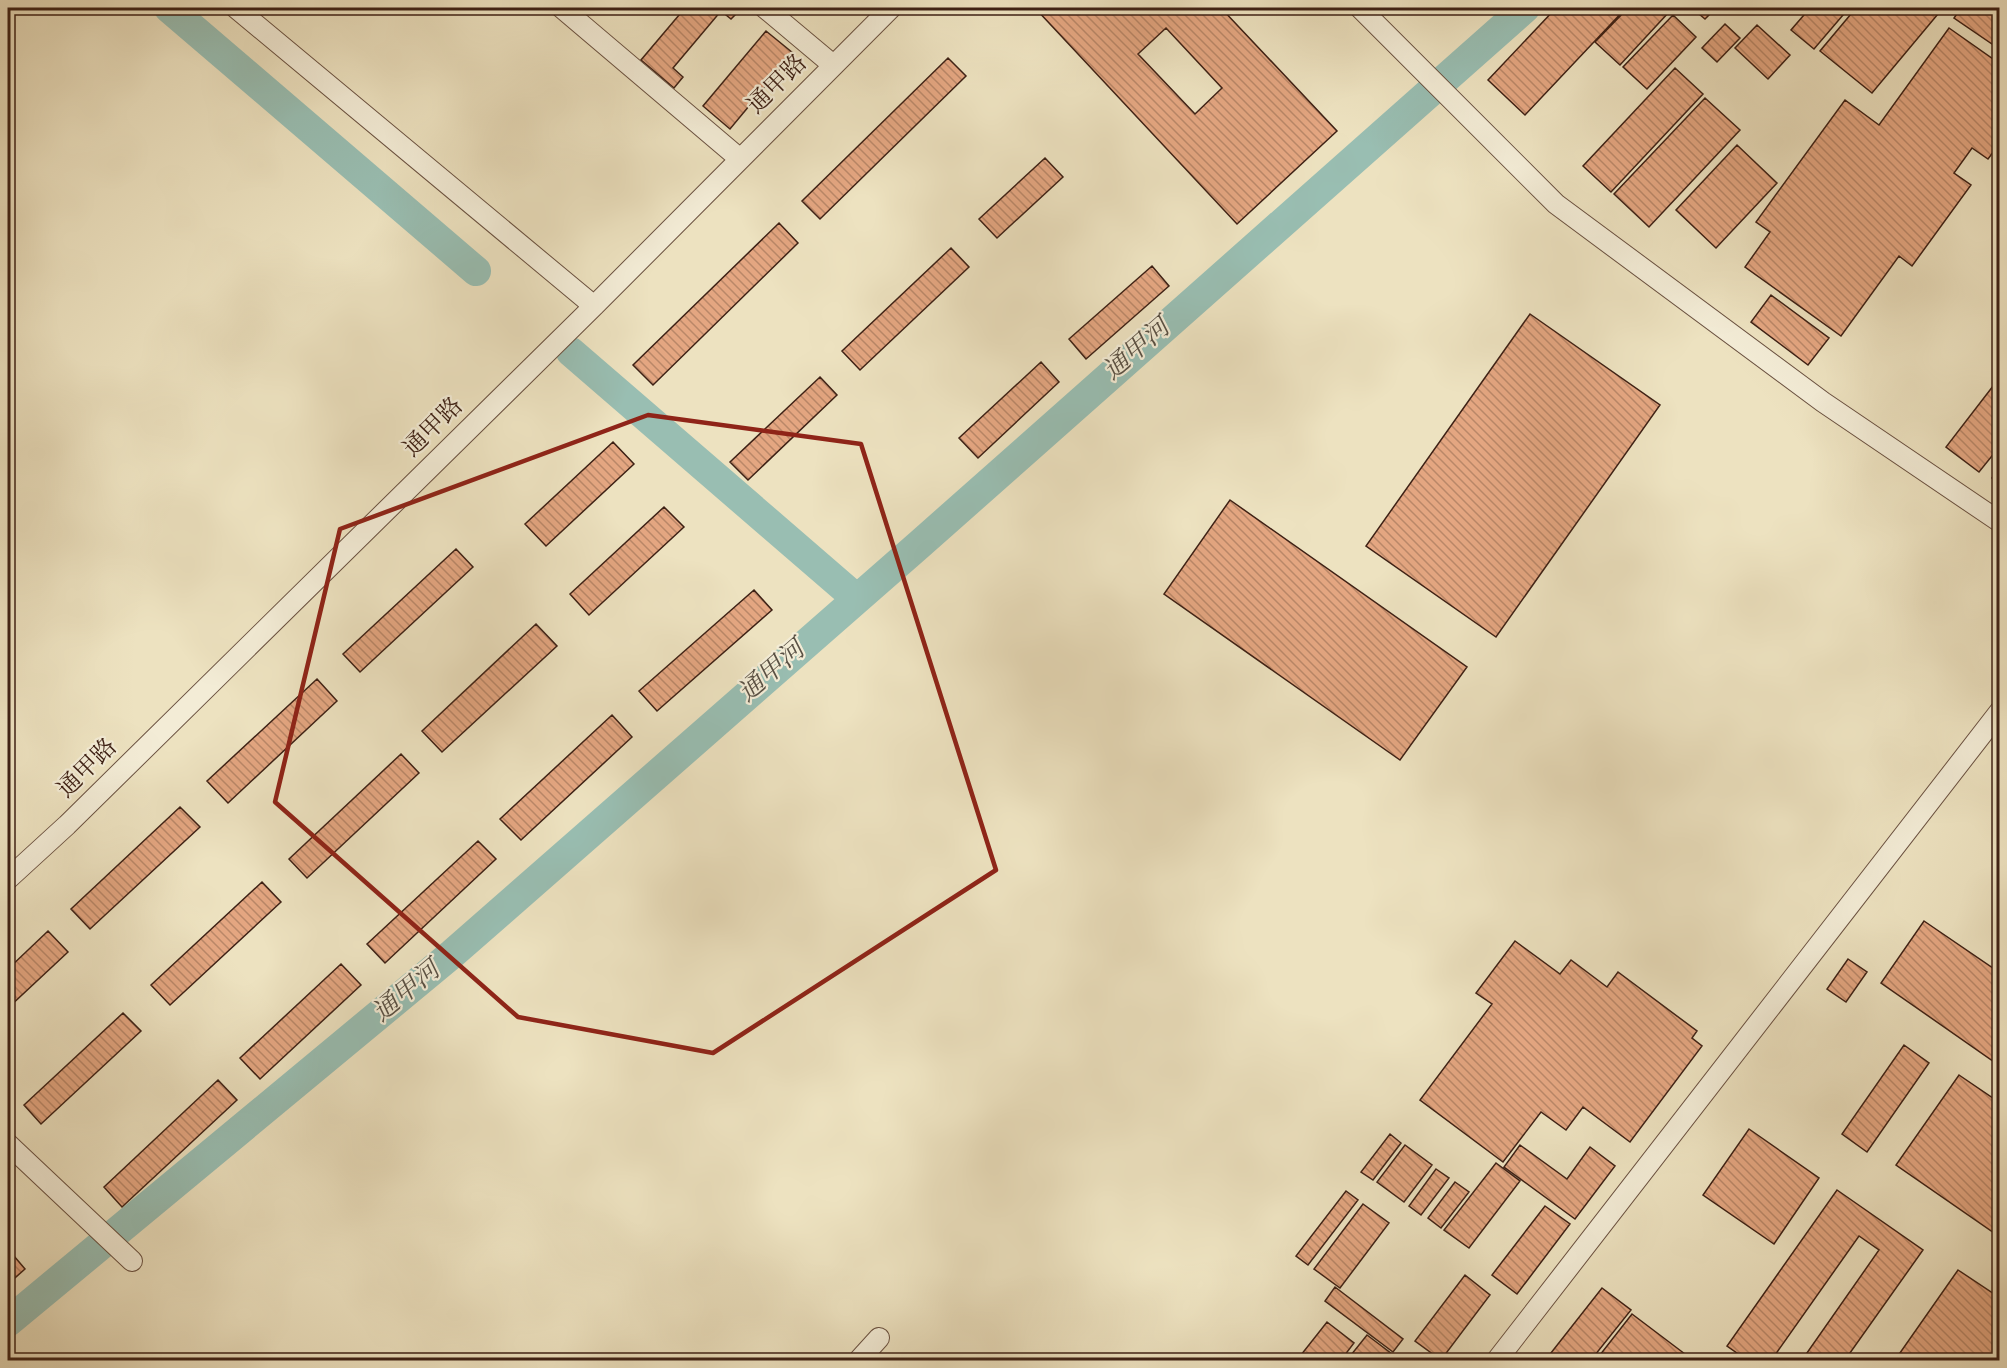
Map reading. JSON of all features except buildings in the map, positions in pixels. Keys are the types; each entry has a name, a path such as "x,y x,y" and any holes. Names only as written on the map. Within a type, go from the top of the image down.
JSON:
{"street":[{"path":"236,8 594,306"},
{"path":"562,8 740,159"},
{"path":"765,8 834,65"},
{"name":"通甲路","path":"8,879 67,825 594,306 891,8"},
{"path":"1360,8 1557,204 1823,402 2000,522"},
{"path":"1497,1360 2000,711"},
{"path":"8,1144 132,1261"},
{"path":"859,1360 879,1338"}],"highlighted area":[{"path":"648,415 861,444 996,870 713,1053 518,1017 275,802 340,529"}],"waterway":[{"path":"169,8 476,271"},
{"name":"通甲河","path":"8,1322 452,954 920,544 1525,8"},
{"path":"571,352 857,599"}]}
